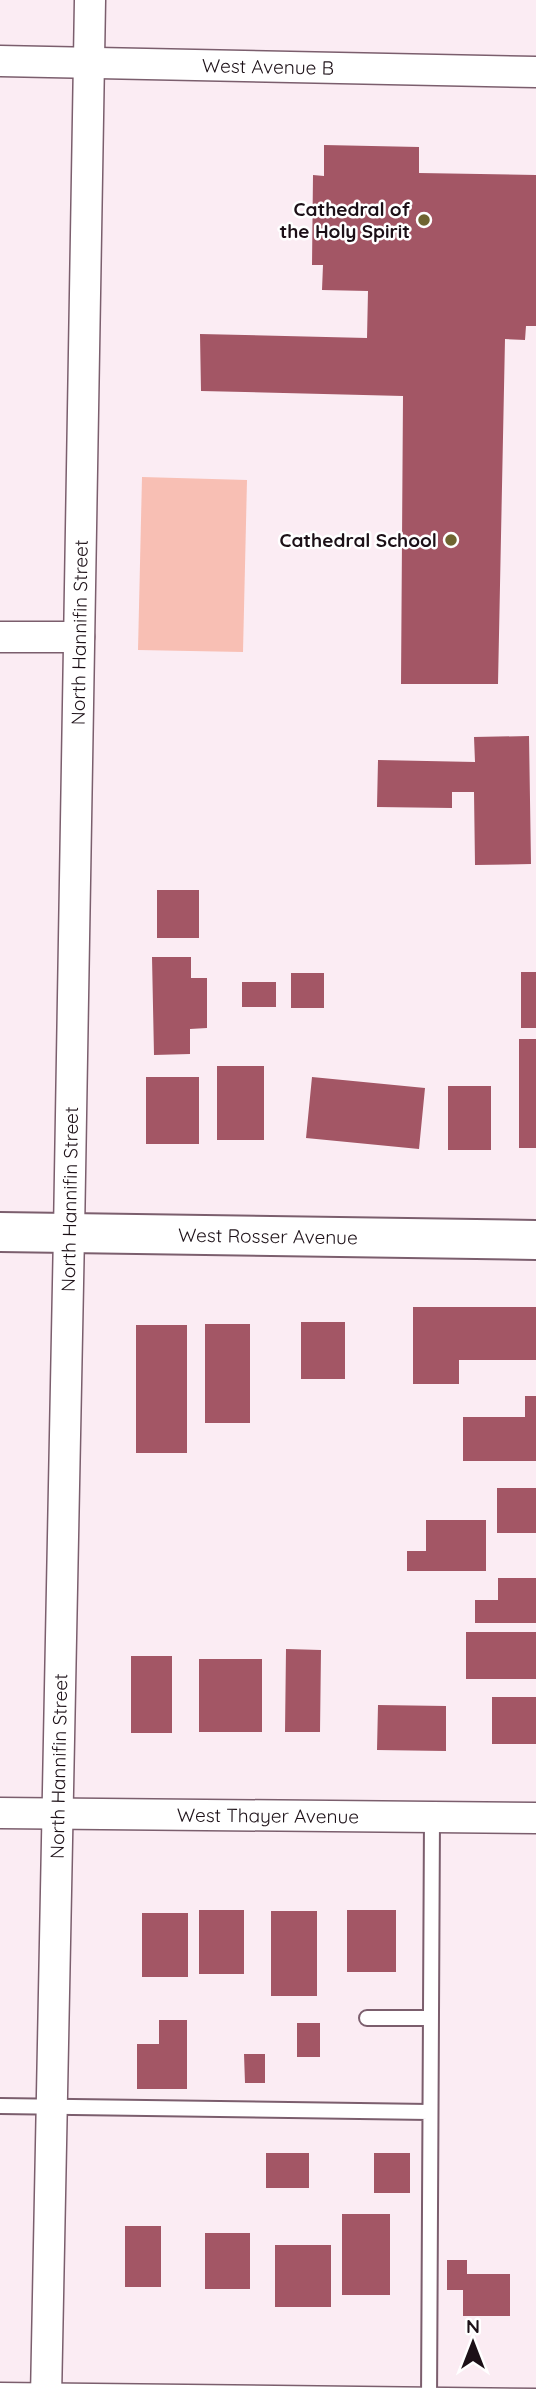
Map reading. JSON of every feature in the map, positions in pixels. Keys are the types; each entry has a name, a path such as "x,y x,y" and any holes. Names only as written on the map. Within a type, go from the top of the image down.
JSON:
{"street":[{"name":"North Hannifin Street","path":"46,2398 90,0"},
{"name":"West Avenue B","path":"0,61 536,72"},
{"path":"0,637 79,637"},
{"name":"West Rosser Avenue","path":"0,1232 536,1240"},
{"name":"West Thayer Avenue","path":"0,1813 536,1818"},
{"path":"0,2398 536,2404"}],"lane":[{"path":"429,2403 432,1817"},
{"path":"367,2018 430,2018"},
{"path":"0,2106 429,2112"}],"shaded area":[{"path":"142,477 247,480 243,652 138,650"}],"building":[{"path":"324,145 419,147 419,173 536,175 536,326 526,326 525,340 505,339 498,684 401,684 403,396 201,391 200,334 367,338 368,291 322,290 323,265 312,265 313,175 324,176"},
{"path":"529,736 531,864 475,865 474,792 452,792 452,808 377,807 378,760 475,762 474,737"},
{"path":"157,890 199,890 199,938 157,938"},
{"path":"152,957 191,957 191,978 207,978 207,1028 190,1029 190,1054 154,1055"},
{"path":"521,972 536,972 536,1028 521,1028"},
{"path":"291,973 324,973 324,1008 291,1008"},
{"path":"242,982 276,982 276,1007 242,1007"},
{"path":"519,1039 536,1039 536,1148 519,1148"},
{"path":"217,1066 264,1066 264,1140 217,1140"},
{"path":"146,1077 199,1077 199,1144 146,1144"},
{"path":"312,1077 425,1088 419,1149 306,1138"},
{"path":"448,1086 491,1086 491,1150 448,1150"},
{"path":"413,1307 536,1307 536,1360 459,1360 459,1384 413,1384"},
{"path":"301,1322 345,1322 345,1379 301,1379"},
{"path":"205,1324 250,1324 250,1423 205,1423"},
{"path":"136,1325 187,1325 187,1453 136,1453"},
{"path":"525,1396 536,1396 536,1461 463,1461 463,1417 525,1417"},
{"path":"497,1488 536,1488 536,1533 497,1533"},
{"path":"426,1520 486,1520 486,1571 407,1571 407,1551 426,1551"},
{"path":"498,1578 536,1578 536,1623 475,1623 475,1600 498,1600"},
{"path":"466,1632 536,1632 536,1679 466,1679"},
{"path":"286,1649 321,1650 320,1732 285,1732"},
{"path":"131,1656 172,1656 172,1733 131,1733"},
{"path":"199,1659 262,1659 262,1732 199,1732"},
{"path":"492,1697 536,1697 536,1744 492,1744"},
{"path":"378,1705 446,1706 446,1751 377,1750"},
{"path":"199,1910 244,1910 244,1974 199,1974"},
{"path":"347,1910 396,1910 396,1972 347,1972"},
{"path":"271,1911 317,1911 317,1996 271,1996"},
{"path":"142,1913 188,1913 188,1977 142,1977"},
{"path":"159,2020 187,2020 187,2089 137,2089 137,2044 159,2044"},
{"path":"297,2023 320,2023 320,2057 297,2057"},
{"path":"244,2054 265,2054 265,2083 245,2083"},
{"path":"266,2153 309,2153 309,2188 266,2188"},
{"path":"374,2153 410,2153 410,2193 374,2193"},
{"path":"342,2214 390,2214 390,2295 342,2295"},
{"path":"125,2226 161,2226 161,2287 125,2287"},
{"path":"205,2233 250,2233 250,2289 205,2289"},
{"path":"275,2245 331,2245 331,2307 275,2307"},
{"path":"447,2260 467,2260 467,2274 510,2274 510,2316 463,2316 463,2290 447,2290"}],"place":[{"name":"Cathedral of the Holy Spirit","path":"424,220"},
{"name":"Cathedral School","path":"451,540"}]}
